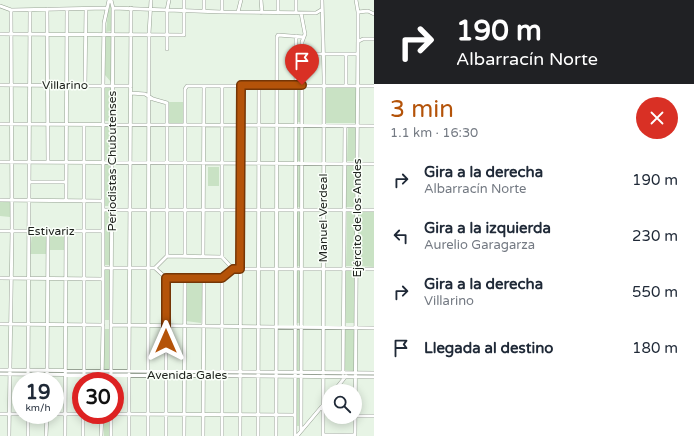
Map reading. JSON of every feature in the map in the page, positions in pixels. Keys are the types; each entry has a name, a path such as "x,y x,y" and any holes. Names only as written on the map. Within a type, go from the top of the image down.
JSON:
{"street":[{"name":"Periodistas Chubutenses","path":"110,0 113,8 111,372"},
{"name":"Periodistas Chubutenses","path":"103,372 103,85 104,34 107,8 110,0"},
{"path":"148,436 148,95 151,0"},
{"path":"167,49 167,10 169,0"},
{"path":"0,34 185,34 184,0"},
{"path":"204,0 204,11"},
{"path":"222,0 222,12"},
{"path":"238,12 241,0"},
{"path":"261,0 262,13"},
{"path":"278,0 278,13"},
{"path":"296,0 296,12"},
{"name":"Manuel Verdeal","path":"322,0 324,54 323,384"},
{"name":"Ejército de los Andes","path":"355,384 358,126 358,12 356,0"},
{"path":"0,6 11,10 107,8"},
{"path":"113,8 262,13 301,13 318,12 322,10"},
{"path":"129,436 131,8"},
{"path":"48,9 48,162"},
{"path":"66,201 67,9"},
{"path":"85,85 86,9"},
{"path":"9,436 11,372 10,278 12,231 11,10"},
{"path":"29,372 30,10"},
{"path":"358,12 368,12 374,14"},
{"path":"301,13 305,32 302,54 301,430"},
{"path":"296,36 296,436"},
{"path":"276,436 277,37 304,37"},
{"path":"358,42 363,38 374,39"},
{"path":"302,54 358,54"},
{"path":"346,54 346,85"},
{"path":"295,71 302,73"},
{"path":"185,256 185,125 186,88 189,85 374,86"},
{"path":"240,436 241,85"},
{"path":"258,436 259,85"},
{"name":"Villarino","path":"0,86 130,86"},
{"path":"203,256 204,86"},
{"path":"222,86 222,256 233,269"},
{"path":"130,93 143,93 153,99 164,100 167,103 167,256"},
{"path":"0,124 374,126"},
{"path":"84,125 84,372"},
{"name":"Ejército de los Andes","path":"344,375 345,126"},
{"path":"0,162 374,164"},
{"path":"30,182 66,182"},
{"path":"0,200 103,201"},
{"path":"103,210 374,210"},
{"name":"Estivariz","path":"0,231 103,231"},
{"path":"47,372 48,231"},
{"path":"65,436 66,231"},
{"path":"155,268 167,256 222,256"},
{"path":"102,268 155,268 166,278 222,278 233,269 374,269"},
{"path":"0,278 102,279"},
{"path":"166,278 166,436"},
{"path":"184,436 185,278"},
{"path":"203,436 204,278"},
{"path":"222,278 222,436"},
{"path":"103,325 107,320 111,324 130,326 374,328"},
{"path":"0,324 84,324 103,325 107,329 111,324"},
{"name":"Avenida Gales","path":"0,370 11,372"},
{"name":"Avenida Gales","path":"0,374 11,372"},
{"name":"Avenida Gales","path":"66,372 72,372"},
{"name":"Avenida Gales","path":"124,373 301,373 344,375 374,373"},
{"name":"Avenida Gales","path":"355,374 374,376"},
{"path":"338,384 344,375"},
{"path":"296,436 322,407"},
{"path":"0,414 9,414"},
{"path":"124,414 295,415"},
{"path":"65,415 72,415"},
{"path":"362,416 374,416"},
{"path":"28,424 28,436"},
{"path":"46,424 46,436"},
{"path":"82,424 83,436"},
{"path":"101,436 102,424"},
{"path":"111,424 111,436"},
{"name":"Manuel Verdeal","path":"323,435 324,424"},
{"name":"Ejército de los Andes","path":"355,424 355,435"},
{"path":"295,429 301,430"},
{"path":"323,435 355,435"}],"green space":[{"path":"111,4 111,31 106,32 108,11"},
{"path":"106,35 111,35 111,82 105,75"},
{"path":"105,86 111,86 111,121 105,121"},
{"path":"326,86 357,86 357,123 326,123"},
{"path":"297,87 301,87 301,122 297,122"},
{"path":"168,102 184,102 184,123 168,123"},
{"path":"105,124 110,124 110,160 105,160"},
{"path":"348,126 357,126 357,161 347,161"},
{"path":"297,127 301,127 301,161 297,161"},
{"path":"104,164 110,164 110,206 105,206"},
{"path":"297,164 301,164 301,207 297,207"},
{"path":"347,165 356,165 356,207 346,207"},
{"path":"208,167 219,167 219,186 208,186"},
{"path":"0,201 10,202 10,217 0,216"},
{"path":"358,211 374,211 374,267 358,266"},
{"path":"104,212 110,212 110,265 104,265"},
{"path":"297,212 301,212 301,266 297,266"},
{"path":"347,212 356,212 355,266 346,266"},
{"path":"32,233 46,234 47,254 30,254"},
{"path":"50,234 64,234 65,250 49,250"},
{"path":"104,269 110,269 110,320 104,320"},
{"path":"297,270 301,270 301,323 297,323"},
{"path":"346,270 355,270 355,323 346,323"},
{"path":"188,279 200,279 203,282 201,323 186,321 186,281"},
{"path":"104,329 110,329 110,369 104,369"},
{"path":"297,329 301,329 300,370 297,370"},
{"path":"345,329 354,329 354,371 345,370"},
{"path":"296,376 300,376 300,426 296,426"},
{"path":"104,424 110,424 109,436 104,436"}],"route":[{"path":"166,341 166,278 222,278 233,269 240,269 241,85 302,85"}]}
